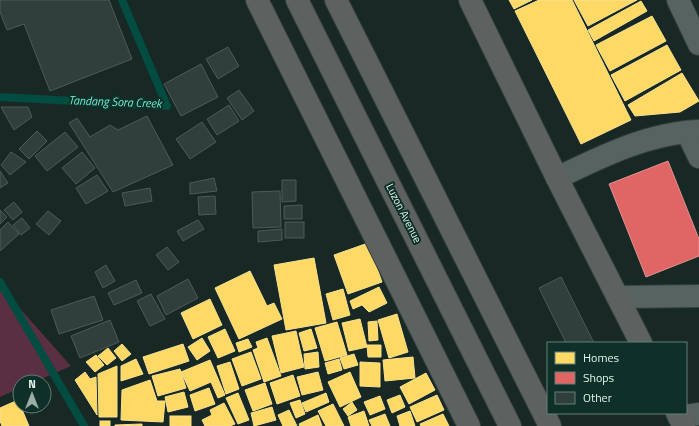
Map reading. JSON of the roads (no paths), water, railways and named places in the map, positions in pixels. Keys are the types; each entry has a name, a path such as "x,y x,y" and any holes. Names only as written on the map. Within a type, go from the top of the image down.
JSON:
{"main road":[{"path":"258,0 469,426"},
{"name":"Luzon Avenue","path":"297,0 510,426"},
{"path":"336,0 547,421"},
{"path":"470,0 557,178 640,342"}],"street":[{"path":"678,0 699,44"},
{"path":"557,178 620,148 693,131 699,157"},
{"path":"618,298 699,296"}],"waterway":[{"name":"Tandang Sora Creek","path":"0,97 167,106 122,0"},
{"name":"Tandang Sora Creek","path":"0,282 84,426"}]}
